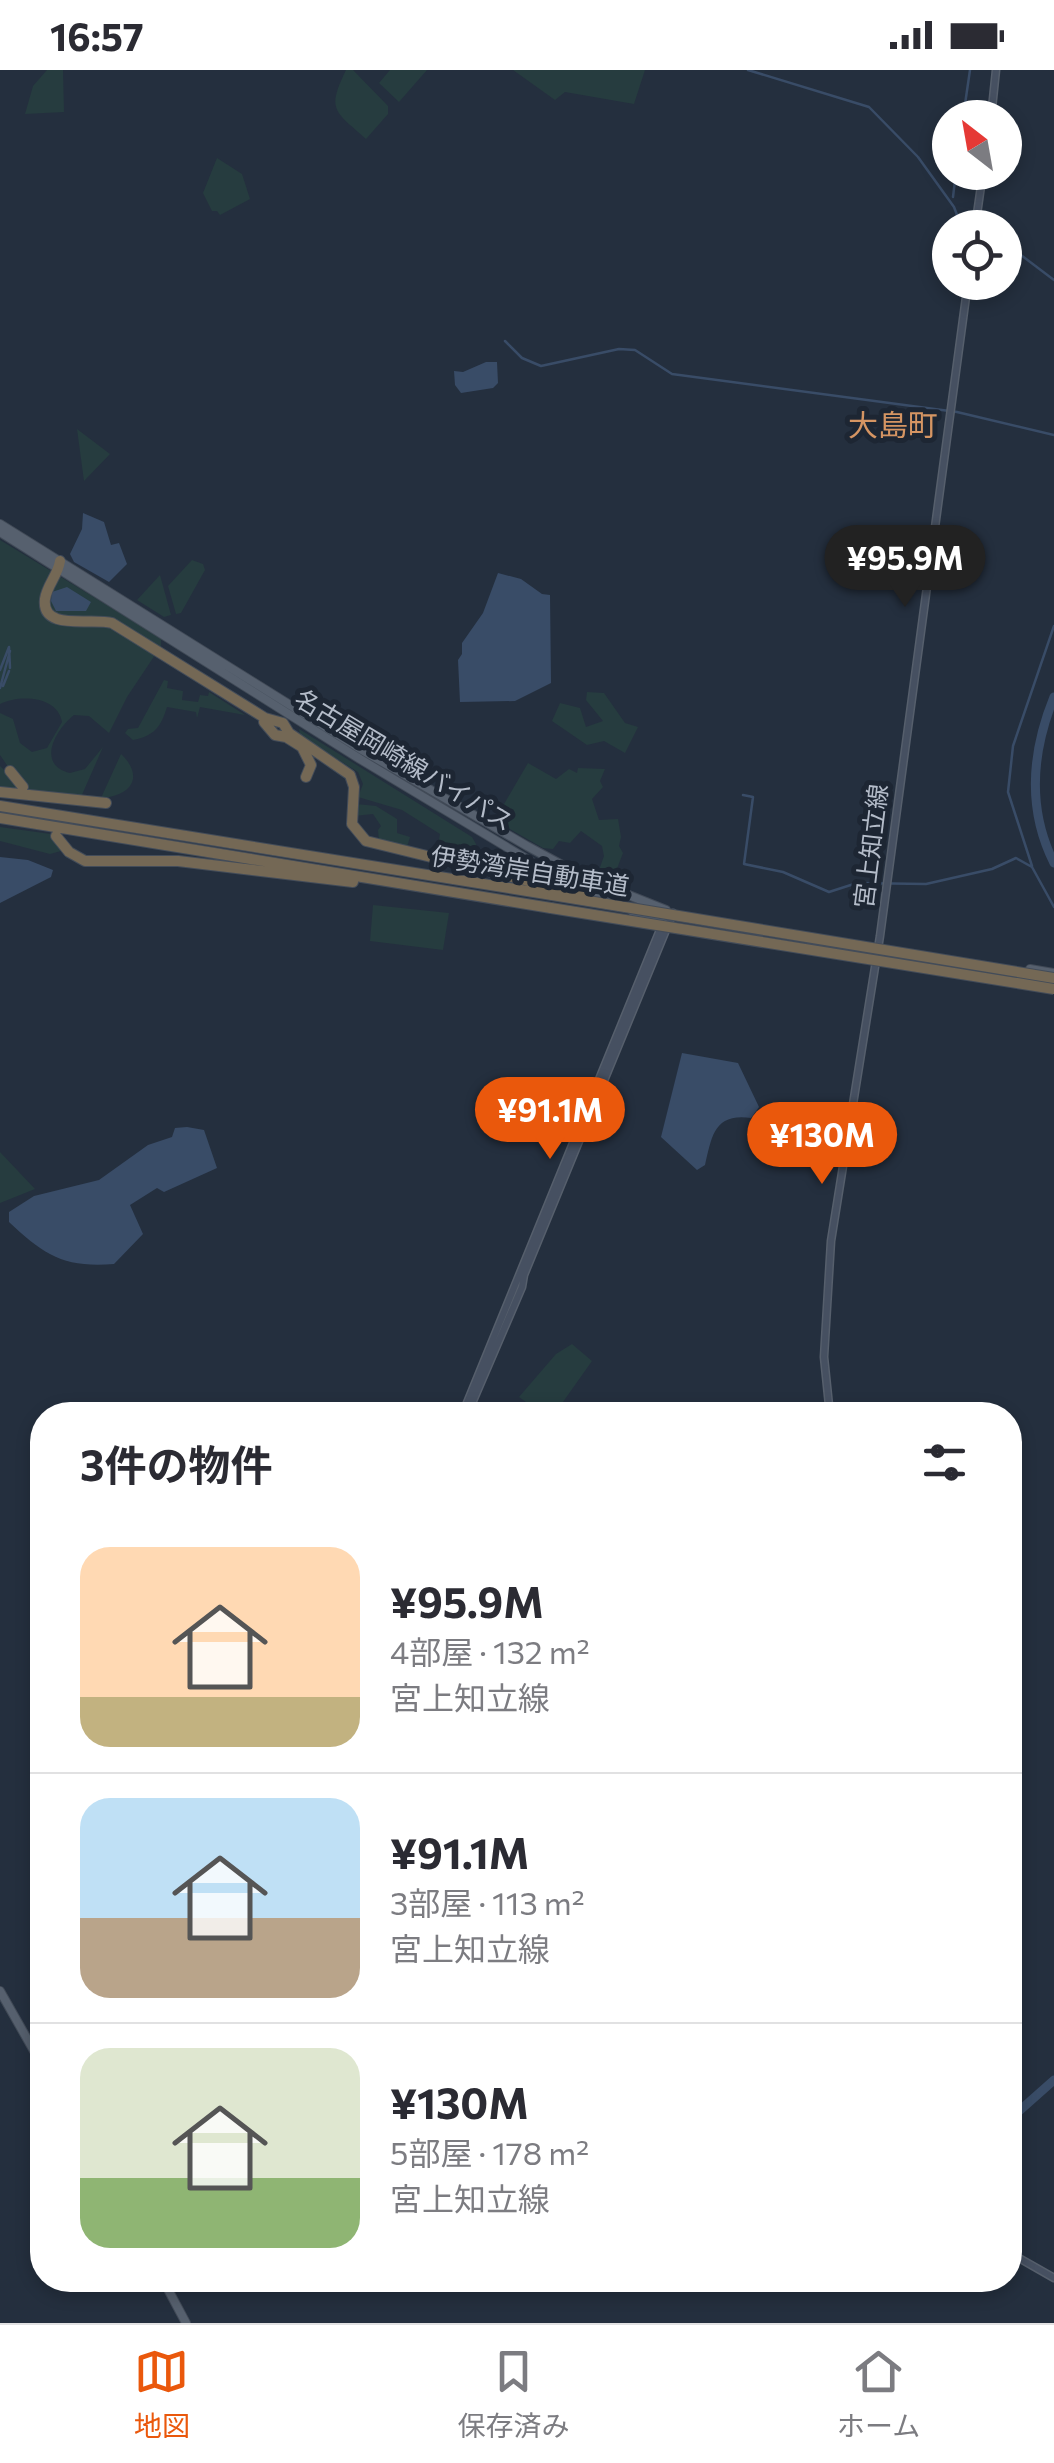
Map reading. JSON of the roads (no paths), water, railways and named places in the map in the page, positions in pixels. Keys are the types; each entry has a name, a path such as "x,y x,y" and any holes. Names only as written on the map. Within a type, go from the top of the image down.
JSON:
{"highway":[{"path":"58,566 38,602 47,622 61,628 103,626 134,639 268,720 283,723 289,733 348,771 354,787 352,824 366,841 552,896"},
{"path":"175,664 264,722 274,735 302,747 310,761 306,776"},
{"path":"10,771 22,787"},
{"path":"0,792 106,803"},
{"name":"伊勢湾岸自動車道","path":"0,806 1054,976"},
{"name":"伊勢湾岸自動車道","path":"0,818 449,892 552,896 1054,989"},
{"path":"56,836 69,852 85,861 178,861 449,892"}],"main road":[{"path":"993,100 996,70"},
{"name":"宮上知立線","path":"829,1402 824,1357 831,1242 877,945 966,300"},
{"name":"名古屋岡崎線バイパス","path":"0,528 360,760 560,879 666,923 1054,989"},
{"name":"名古屋岡崎線バイパス","path":"58,566 362,750 586,878 669,911 1054,976"},
{"path":"470,1402 522,1287 669,911"},
{"path":"0,1991 30,2044"},
{"path":"1022,2261 1054,2278"},
{"path":"169,2292 186,2323"}],"water":[{"path":"486,362 497,362 498,383 493,388 461,393 455,385 454,371 463,372"},
{"path":"83,513 104,522 111,545 119,543 127,564 109,582 74,562 70,554 82,529"},
{"path":"498,573 521,579 550,595 551,683 515,701 460,702 458,660 462,643 483,613"},
{"path":"67,587 91,602 86,611 56,611 52,592"},
{"path":"0,857 28,860 53,870 51,877 0,903"},
{"path":"682,1053 738,1063 759,1107 751,1118 739,1117 722,1123 713,1136 705,1165 697,1170 661,1137"},
{"path":"175,1128 204,1130 217,1168 164,1192 157,1188 130,1205 143,1234 114,1264 81,1264 56,1257 9,1222 9,1212 34,1196 99,1180 148,1145 172,1137"}],"waterway":[{"path":"748,70 869,107 918,157 955,210"},
{"path":"966,100 970,70"},
{"path":"953,197 954,190"},
{"path":"1022,256 1054,280"},
{"path":"505,341 522,358 541,366 619,349 635,350 672,374 957,412 1054,435"},
{"path":"1032,866 1008,792 1013,746 1054,626"},
{"path":"0,670 9,647 10,668"},
{"path":"0,688 10,651"},
{"path":"3,686 9,671"},
{"path":"1054,697 1041,738 1036,780 1040,822 1054,863"},
{"path":"743,795 753,797 744,864 783,872 829,892 857,883 926,884 992,869 1016,858 1032,867 1054,907"},
{"path":"1022,2108 1054,2080"}],"district":[{"name":"大島町","path":"893,426"}]}
